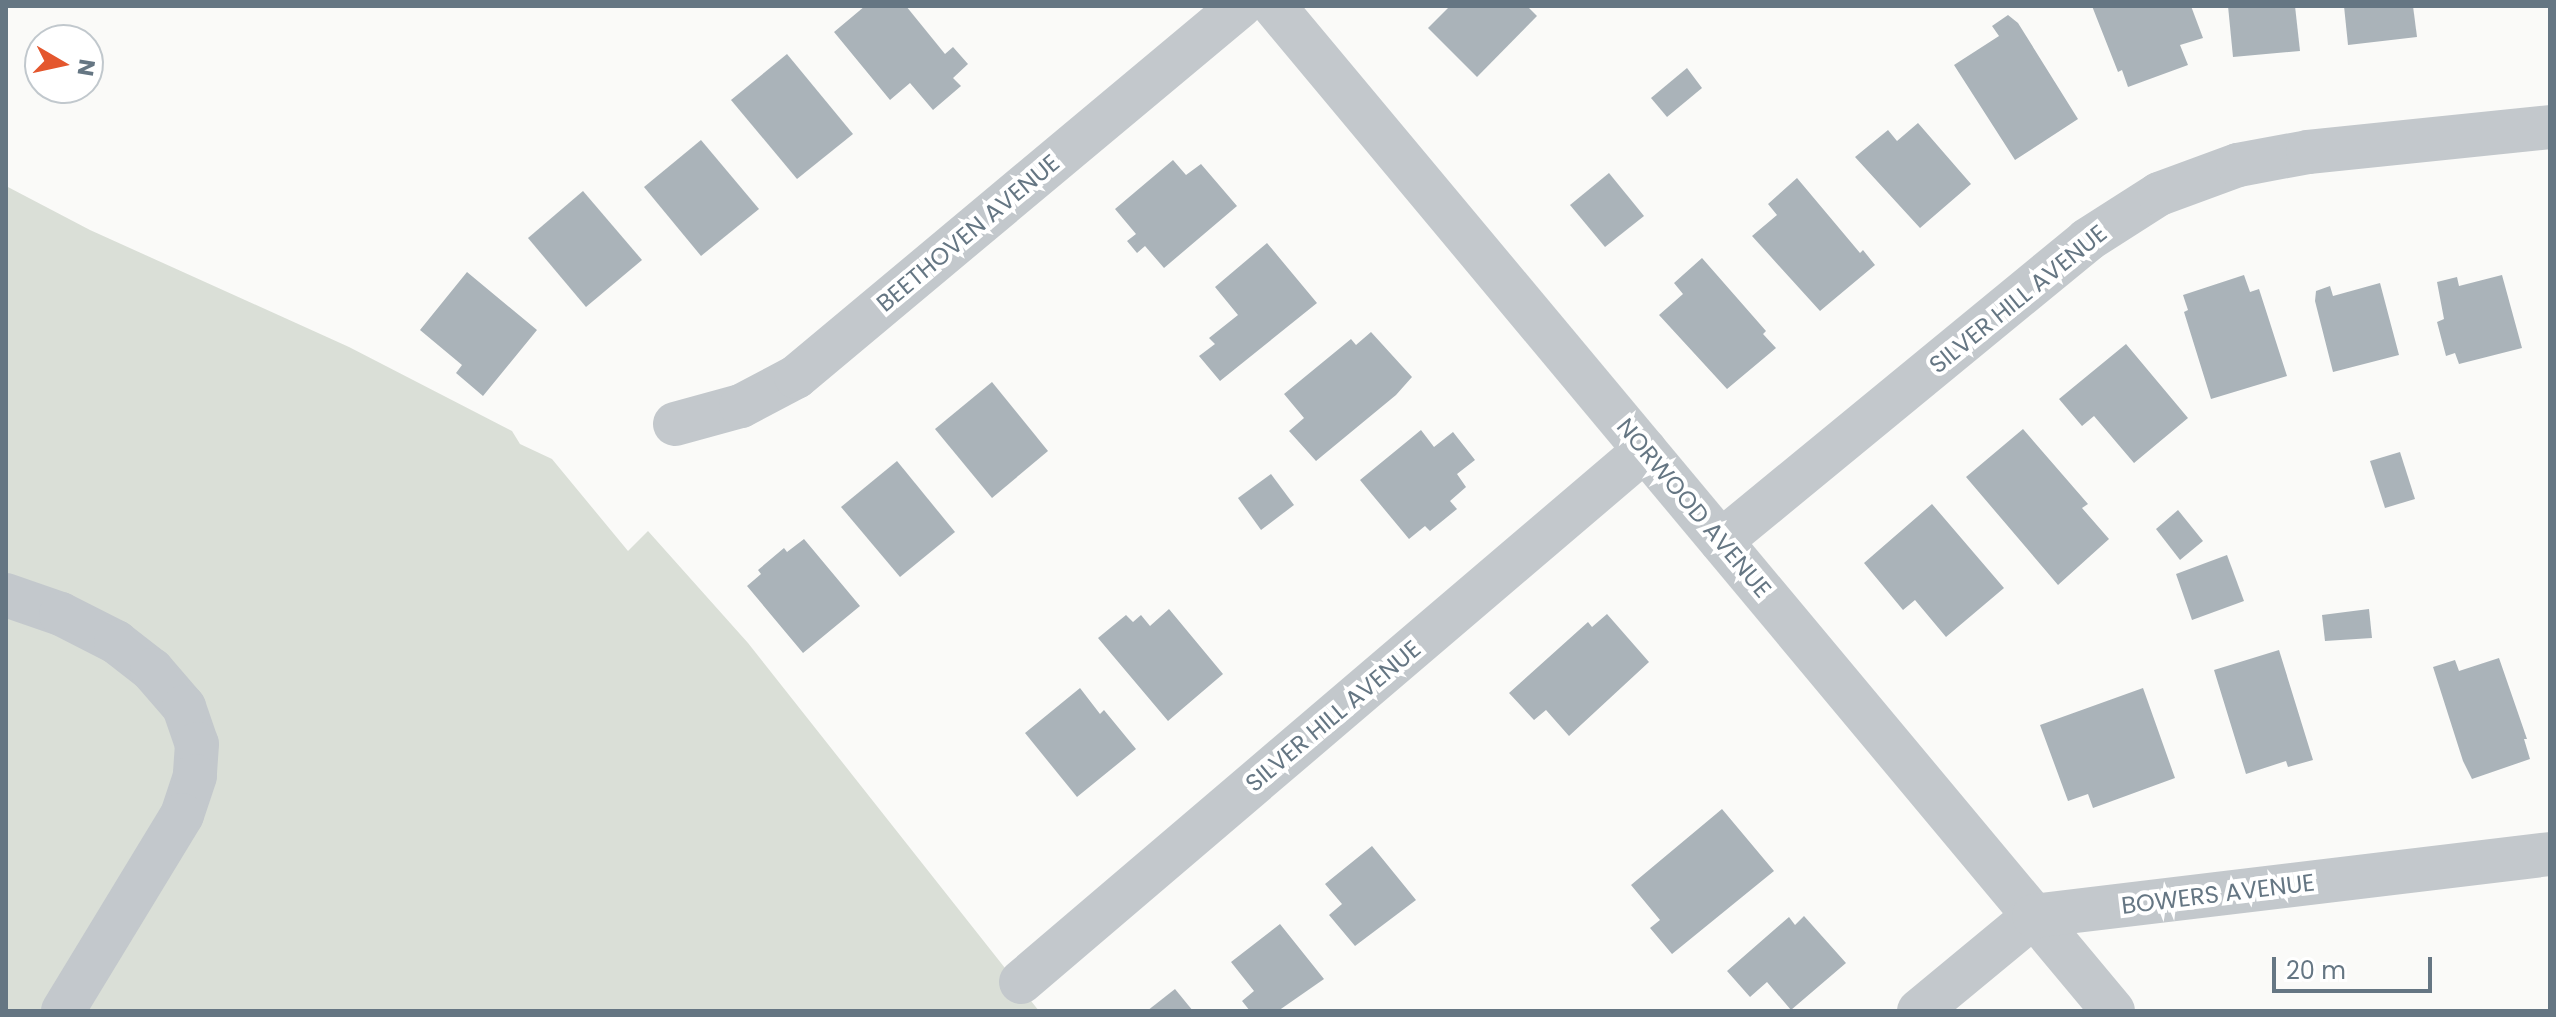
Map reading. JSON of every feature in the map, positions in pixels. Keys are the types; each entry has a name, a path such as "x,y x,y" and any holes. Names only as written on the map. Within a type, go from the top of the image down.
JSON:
{"street":[{"name":"BEETHOVEN AVENUE","path":"675,424 741,406 796,377 1240,6"},
{"name":"NORWOOD AVENUE","path":"1274,6 2113,1011"},
{"name":"SILVER HILL AVENUE","path":"1721,541 2087,240 2159,194 2238,165 2308,152 2550,127"},
{"name":"SILVER HILL AVENUE","path":"1021,982 1645,450"},
{"path":"6,595 61,614 116,642 140,661 184,707 197,744 195,776 182,815 63,1011"},
{"name":"BOWERS AVENUE","path":"2034,916 2550,854"},
{"path":"1919,1011 2034,916"}],"shaded area":[{"path":"6,186 90,230 349,347 512,431 520,444 552,459 628,551 648,531 748,643 1039,1011 6,1011"}],"building":[{"path":"865,6 906,6 945,54 953,47 968,64 953,78 961,86 933,110 910,83 890,100 834,32"},
{"path":"1450,6 1527,6 1537,16 1477,77 1428,28"},
{"path":"2092,6 2191,6 2203,38 2180,45 2188,65 2128,87 2122,70 2118,72"},
{"path":"2228,6 2295,6 2300,51 2233,57"},
{"path":"2344,6 2413,6 2417,37 2348,45"},
{"path":"2008,15 2018,23 2078,119 2015,160 1954,65 1999,36 1992,26"},
{"path":"787,54 853,134 797,179 731,100"},
{"path":"1687,68 1702,88 1667,117 1651,98"},
{"path":"1918,123 1971,184 1920,228 1855,157 1888,130 1897,141"},
{"path":"701,140 759,209 701,256 644,187"},
{"path":"1173,160 1186,175 1201,164 1237,206 1164,268 1145,246 1137,253 1127,241 1136,234 1115,209"},
{"path":"1609,173 1644,216 1605,247 1570,205"},
{"path":"1797,178 1860,253 1863,250 1875,265 1820,311 1752,236 1777,215 1768,204"},
{"path":"583,191 642,260 586,307 528,238"},
{"path":"1267,243 1317,303 1220,381 1199,356 1215,344 1209,338 1238,315 1215,287"},
{"path":"1702,258 1766,331 1763,334 1776,348 1727,389 1659,315 1683,294 1674,283"},
{"path":"467,272 537,330 483,396 456,373 462,365 420,330"},
{"path":"2244,275 2250,292 2259,289 2287,376 2211,399 2184,312 2188,310 2183,295"},
{"path":"2502,275 2522,348 2459,364 2455,353 2446,356 2437,322 2444,319 2437,282 2457,277 2459,286"},
{"path":"2380,283 2399,355 2333,372 2315,301 2316,291 2330,286 2333,296"},
{"path":"1371,332 1412,377 1396,395 1316,461 1289,431 1304,418 1284,394 1351,339 1356,345"},
{"path":"2126,344 2188,418 2134,463 2094,416 2082,426 2059,399"},
{"path":"992,382 1048,451 992,498 935,429"},
{"path":"2023,429 2088,504 2082,508 2109,539 2058,585 1966,477"},
{"path":"1421,430 1434,447 1453,432 1475,460 1457,474 1466,487 1450,501 1457,509 1430,531 1425,526 1409,539 1360,480"},
{"path":"2400,452 2415,499 2385,508 2370,461"},
{"path":"897,461 955,532 900,577 841,507"},
{"path":"1271,474 1294,505 1261,530 1238,498"},
{"path":"1932,504 2004,588 1946,637 1915,600 1903,610 1864,563"},
{"path":"2178,510 2203,541 2180,560 2156,529"},
{"path":"804,539 860,606 803,653 747,586 761,574 758,570 784,548 787,552"},
{"path":"2227,555 2244,601 2192,620 2176,574"},
{"path":"1169,609 1223,674 1168,721 1098,638 1126,615 1133,622 1141,615 1150,626"},
{"path":"2369,609 2372,638 2325,641 2322,615"},
{"path":"1607,614 1649,662 1569,736 1546,710 1534,720 1509,693 1588,622 1592,627"},
{"path":"2279,650 2313,760 2288,767 2286,761 2246,774 2214,670"},
{"path":"2499,658 2527,739 2524,739 2530,759 2472,779 2463,761 2433,667 2455,660 2459,671"},
{"path":"1080,688 1100,714 1104,710 1136,749 1077,797 1025,733"},
{"path":"2143,688 2175,778 2093,808 2088,794 2068,801 2040,725"},
{"path":"1722,809 1774,871 1672,954 1650,928 1660,920 1631,885"},
{"path":"1372,846 1416,900 1355,946 1329,915 1342,904 1325,884"},
{"path":"1804,916 1846,963 1791,1010 1767,982 1750,997 1727,971 1789,917 1795,925"},
{"path":"1280,924 1324,979 1278,1011 1250,1011 1242,1001 1254,991 1231,962"},
{"path":"1175,989 1193,1011 1147,1011"}]}
